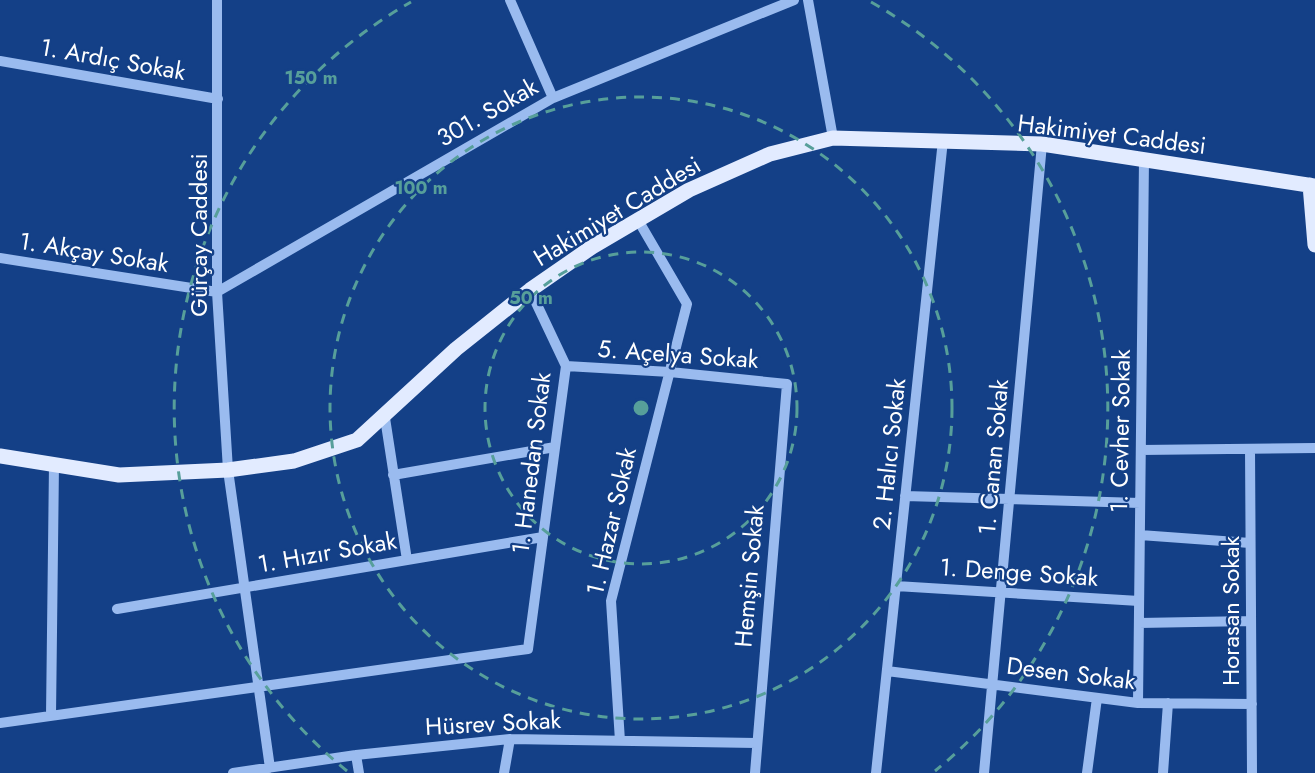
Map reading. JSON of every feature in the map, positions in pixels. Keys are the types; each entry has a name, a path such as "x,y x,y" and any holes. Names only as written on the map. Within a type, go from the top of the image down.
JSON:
{"main road":[{"name":"Hakimiyet Caddesi","path":"0,456 119,475 228,470 294,461 357,440 385,418 456,349 530,290 638,220 689,190 770,154 833,138 1042,144 1312,185"},
{"path":"1312,185 1315,245"}],"street":[{"name":"Gürçay Caddesi","path":"217,0 217,292 228,470 270,768"},
{"path":"510,0 554,98"},
{"name":"301. Sokak","path":"217,292 554,98 794,0"},
{"path":"808,0 833,138"},
{"name":"1. Ardıç Sokak","path":"0,61 218,99"},
{"name":"2. Halıcı Sokak","path":"876,773 943,140"},
{"name":"1. Canan Sokak","path":"984,773 1042,144"},
{"name":"1. Cevher Sokak","path":"1138,702 1144,159"},
{"name":"1. Hazar Sokak","path":"620,741 611,601 687,304 638,220"},
{"name":"1. Akçay Sokak","path":"0,258 217,292"},
{"name":"1. Hanedan Sokak","path":"259,686 528,649 566,366 530,290"},
{"name":"5. Açelya Sokak","path":"566,366 670,372 787,384"},
{"name":"Hemşin Sokak","path":"755,773 787,384"},
{"path":"385,418 406,560"},
{"path":"393,475 555,447"},
{"path":"1141,450 1315,448"},
{"name":"Horasan Sokak","path":"1250,449 1252,773"},
{"path":"51,716 54,464"},
{"path":"905,496 1010,501 1140,503"},
{"path":"1140,535 1250,543"},
{"name":"1. Hızır Sokak","path":"117,609 543,537"},
{"name":"1. Denge Sokak","path":"896,586 1139,601"},
{"path":"1139,623 1251,621"},
{"name":"Desen Sokak","path":"887,671 1138,702 1252,704"},
{"path":"0,723 259,686"},
{"path":"1087,773 1097,698"},
{"path":"1163,773 1168,703"},
{"path":"504,773 510,739"},
{"name":"Hüsrev Sokak","path":"233,773 356,755 510,739 756,743"},
{"path":"356,755 359,773"}]}
